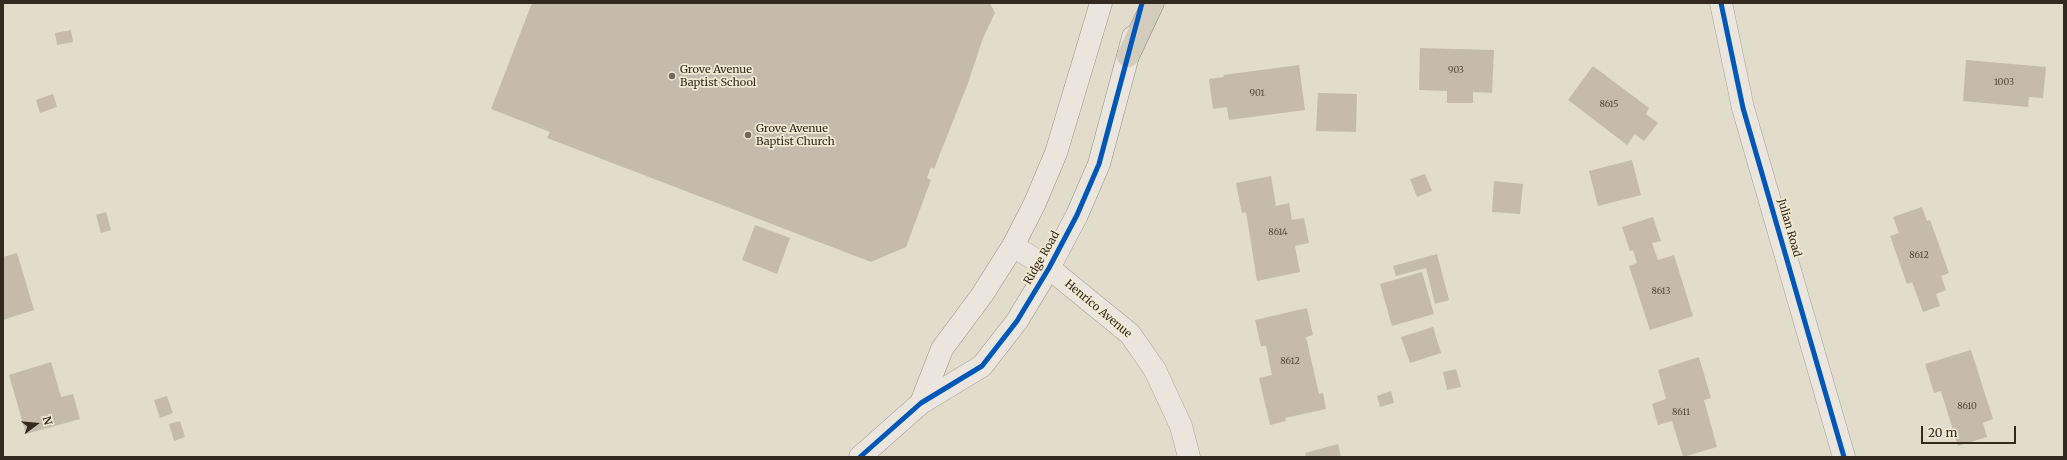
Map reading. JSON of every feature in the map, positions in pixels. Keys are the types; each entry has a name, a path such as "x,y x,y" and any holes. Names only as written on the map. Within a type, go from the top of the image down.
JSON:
{"highway":[{"path":"1128,56 1153,3"}],"street":[{"name":"Ridge Road","path":"921,403 942,349 982,295 1013,246 1034,205 1056,153 1101,3"},
{"name":"Ridge Road","path":"860,457 921,403 982,366 1017,320 1077,215 1099,164 1142,3"},
{"name":"Julian Road","path":"1721,3 1743,108 1844,457"},
{"name":"Henrico Avenue","path":"1013,246 1048,268 1130,334 1158,377 1181,426 1189,457"}],"building":[{"name":"Grove Avenue Baptist Church","path":"532,3 990,3 995,13 983,38 968,83 934,169 931,167 927,178 931,180 906,247 871,262 547,138 550,132 491,109"},
{"path":"71,30 73,42 57,45 55,33"},
{"path":"1420,48 1494,50 1492,93 1473,92 1473,103 1447,103 1447,91 1419,90"},
{"path":"1966,60 2046,67 2043,98 2029,97 2028,107 1963,101"},
{"path":"1299,65 1305,110 1229,120 1227,107 1213,109 1209,79 1224,77 1223,75"},
{"path":"1593,66 1649,108 1646,114 1658,123 1644,141 1635,134 1627,145 1568,100"},
{"path":"1318,93 1357,94 1356,132 1316,131"},
{"path":"53,94 57,107 40,113 36,100"},
{"path":"1632,160 1641,195 1598,206 1589,171"},
{"path":"1425,174 1432,191 1417,197 1410,179"},
{"path":"1271,176 1276,206 1289,203 1292,220 1304,218 1309,243 1295,246 1300,272 1257,281 1246,212 1242,213 1236,183"},
{"path":"1494,181 1523,184 1520,214 1492,212"},
{"path":"1922,207 1927,221 1930,220 1949,273 1941,276 1946,290 1936,294 1940,306 1923,312 1912,282 1907,284 1890,236 1899,233 1893,217"},
{"path":"106,212 111,230 101,233 96,215"},
{"path":"1653,217 1661,241 1652,243 1658,260 1674,255 1693,316 1650,330 1629,266 1637,263 1633,250 1630,251 1622,227"},
{"path":"755,225 790,238 777,274 742,260"},
{"path":"17,253 34,310 3,320 3,257"},
{"path":"1437,254 1449,300 1435,304 1426,268 1396,276 1393,266"},
{"path":"1422,272 1434,314 1392,326 1380,284"},
{"path":"1307,308 1313,335 1306,337 1319,394 1323,393 1326,409 1285,418 1286,421 1270,425 1259,378 1272,375 1266,346 1261,346 1255,320"},
{"path":"1433,327 1441,353 1410,363 1401,337"},
{"path":"1971,350 1993,419 1983,423 1987,437 1958,446 1941,391 1934,393 1925,364"},
{"path":"1699,357 1711,398 1704,400 1717,447 1683,457 1672,421 1658,425 1652,404 1666,399 1658,370"},
{"path":"51,362 61,397 73,394 80,419 26,434 9,375"},
{"path":"1456,369 1461,387 1447,390 1443,372"},
{"path":"1391,391 1394,403 1380,407 1377,396"},
{"path":"167,396 173,413 160,418 154,400"},
{"path":"180,421 185,437 174,441 169,424"},
{"path":"1338,444 1341,457 1306,457 1305,453"}],"cycle path":[{"path":"860,457 921,403 982,366 1017,321 1049,268 1077,215 1099,164 1142,3"},
{"path":"1721,3 1743,108 1844,457"}],"place":[{"name":"Grove Avenue Baptist School","path":"672,76"},
{"name":"Grove Avenue Baptist Church","path":"748,135"}]}
